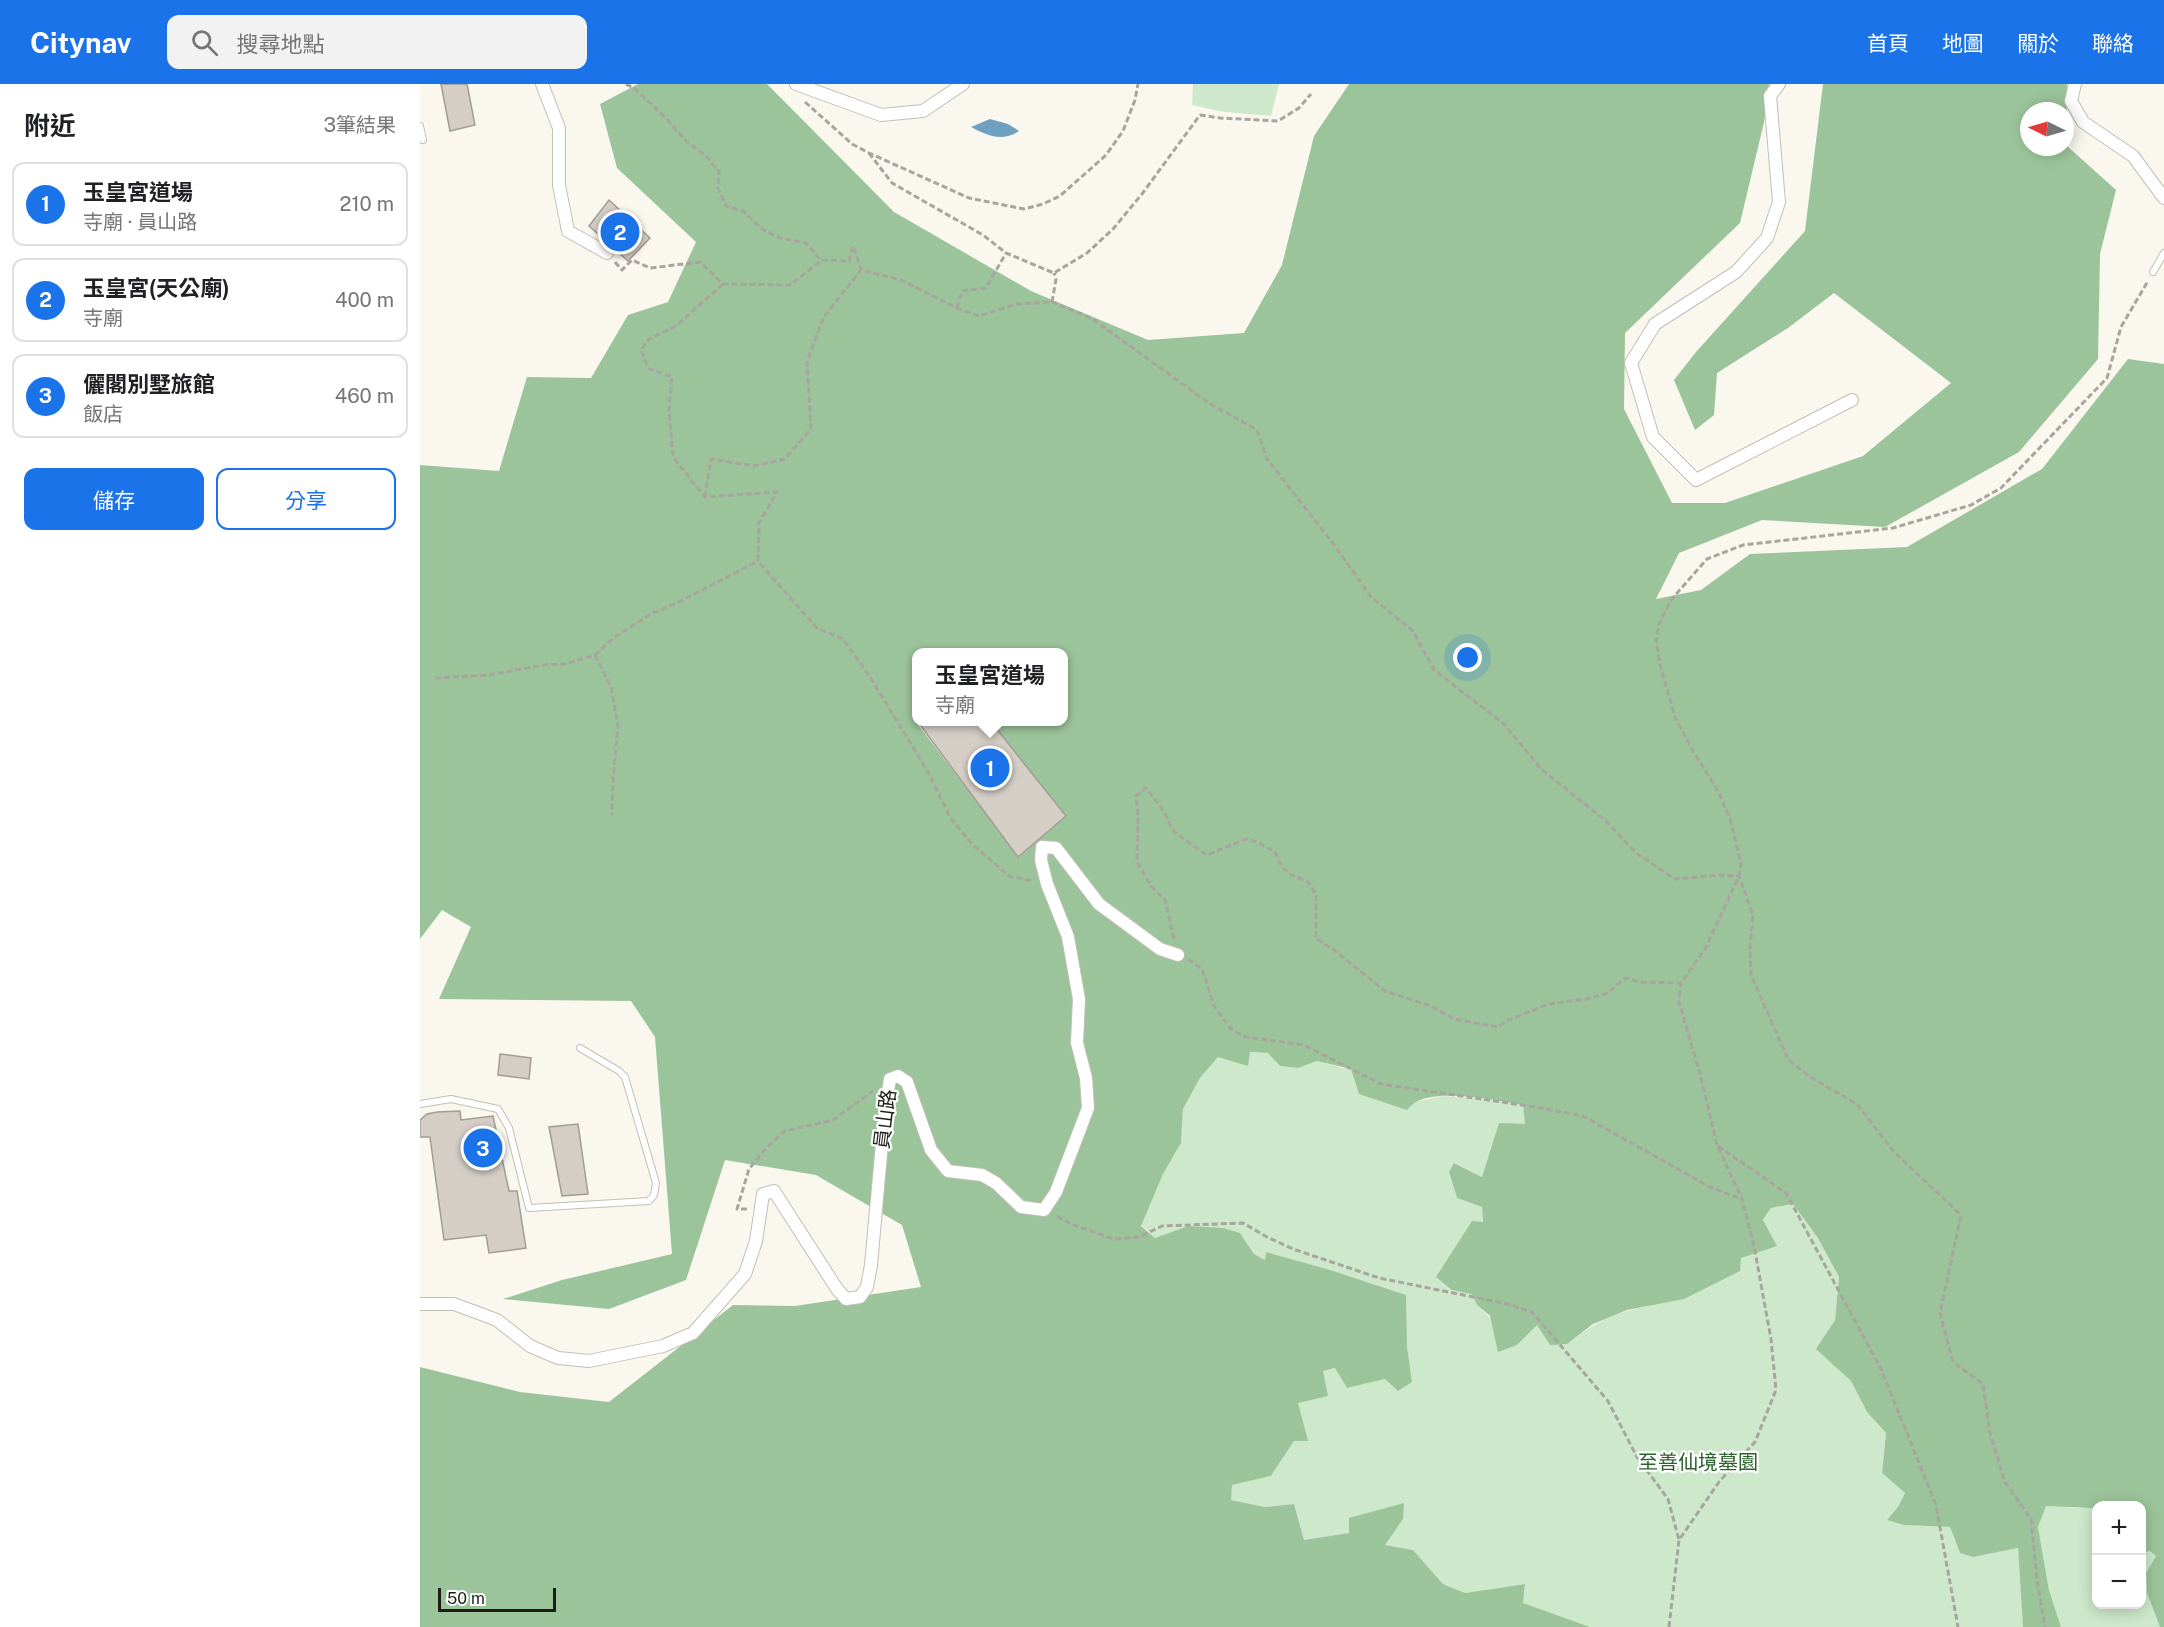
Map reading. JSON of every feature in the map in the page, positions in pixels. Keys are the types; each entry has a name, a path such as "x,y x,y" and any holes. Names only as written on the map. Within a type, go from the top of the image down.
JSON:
{"street":[{"path":"543,84 559,128 559,185 568,231 607,253"},
{"path":"798,85 881,115 923,111 963,84"},
{"path":"1779,84 1770,96 1779,202 1767,238 1736,272 1655,324 1631,363 1653,437 1696,480 1852,400"},
{"path":"2075,84 2072,100 2083,122 2133,156 2164,198"},
{"path":"1044,1210 1056,1192 1088,1108 1086,1078 1077,1043 1079,999 1068,937 1047,884 1041,860 1042,847 1056,848 1099,904 1160,949 1178,955"},
{"name":"員山路","path":"760,1208 763,1194 774,1191 837,1289 846,1299 860,1296 867,1287 872,1266 885,1110 890,1079 898,1076 907,1082 931,1150 948,1171 982,1175 996,1183 1021,1207 1044,1210"},
{"path":"420,1304 454,1304 497,1320 530,1346 558,1358 589,1361 663,1346 693,1333 745,1274 756,1241 760,1208"}],"lane":[{"path":"420,126 423,140"},
{"path":"2153,272 2164,253"},
{"path":"420,1104 451,1099 498,1109 509,1128 529,1208 649,1201 654,1195 656,1183 625,1077 580,1048"}],"path":[{"path":"626,84 635,89 666,118 686,141 705,155 719,172 718,188 726,206 743,210 762,229 780,238 806,243 822,260"},
{"path":"798,85 805,102 852,144 969,198 1024,209 1060,196 1106,155 1123,131 1135,100 1138,84"},
{"path":"1054,273 1088,253 1113,229 1142,194 1200,115 1278,122 1299,108 1311,94"},
{"path":"869,153 892,183 983,235 1006,254 1054,273 1056,279 1052,302"},
{"path":"705,497 673,457 669,411 672,377 648,368 641,350 650,339 676,326 723,284 790,285 822,260 849,261 853,246 861,270"},
{"path":"607,253 622,270 632,260 650,268 700,262 723,284"},
{"path":"957,308 962,291 986,288 1006,254"},
{"path":"861,270 901,280 957,308 979,316 1016,304 1052,302 1091,318 1209,404 1257,430 1267,459 1335,546 1371,597 1413,631 1434,669 1504,724 1541,769 1605,820 1636,853 1675,879 1719,875 1739,876"},
{"path":"705,497 711,459 754,466 785,459 811,429 807,362 823,318 861,270"},
{"path":"1679,1540 1719,1482 1755,1442 1776,1390 1771,1339 1754,1246 1742,1199 1717,1145 1700,1074 1678,1002 1681,983 1705,949 1739,876 1741,863 1730,819 1719,793 1675,717 1660,665 1656,640 1659,624 1671,600 1707,559 1743,545 1893,528 1971,506 2001,488 2107,378 2121,327 2153,272"},
{"path":"705,497 777,492 759,523 758,561 817,628 843,639 900,724 927,770 950,817 971,843 1009,876 1047,884"},
{"path":"435,678 488,675 544,665 565,664 596,655 616,636 651,614 758,561"},
{"path":"596,655 610,687 618,726 612,815"},
{"path":"1681,983 1641,982 1625,978 1608,993 1586,999 1549,1004 1508,1020 1498,1027 1454,1019 1431,1006 1385,991 1334,950 1316,939 1316,894 1307,881 1291,875 1282,867 1275,852 1246,839 1207,855 1174,832 1163,810 1146,788 1136,796 1137,862 1151,886 1165,900 1178,955 1202,969 1214,1006 1232,1030 1246,1037 1304,1045 1381,1084 1583,1116 1710,1187 1742,1199"},
{"path":"1739,876 1753,915 1750,946 1751,975 1788,1059 1810,1077 1857,1104 1894,1152 1961,1215 1940,1313 1953,1362 1983,1384 1990,1433 2005,1482 2031,1519 2037,1580 2045,1627"},
{"path":"760,1208 737,1209 749,1168 767,1147 785,1131 833,1120 890,1079"},
{"path":"1717,1145 1786,1194 1881,1370 1936,1505 1958,1627"},
{"path":"1044,1210 1071,1224 1114,1239 1139,1237 1162,1226 1242,1222 1293,1249 1379,1278 1508,1304 1532,1312 1608,1401 1637,1457 1668,1499 1679,1540 1670,1627"}],"green space":[{"path":"638,84 767,84 894,212 1031,291 1148,340 1244,333 1282,265 1314,136 1349,84 1769,84 1764,122 1740,223 1625,333 1624,409 1672,503 1725,503 1863,456 1951,383 1834,293 1788,328 1717,373 1714,415 1695,430 1674,380 1696,352 1805,231 1823,84 2067,84 2067,102 2020,102 2020,156 2074,156 2074,152 2116,190 2100,254 2098,359 2019,452 1885,527 1762,520 1679,553 1656,599 1701,590 1750,554 1907,547 2042,469 2128,359 2164,364 2164,1627 2160,1627 2147,1593 2146,1573 2156,1556 2150,1551 2146,1552 2146,1501 2092,1501 2092,1508 2046,1506 2038,1527 2049,1590 2061,1627 2023,1627 2018,1548 1973,1557 1960,1553 1950,1527 1904,1525 1887,1520 1898,1507 1905,1493 1882,1473 1886,1433 1867,1412 1851,1381 1816,1349 1835,1320 1839,1277 1818,1238 1793,1204 1771,1208 1763,1220 1777,1246 1741,1258 1740,1271 1684,1299 1627,1310 1593,1324 1567,1344 1550,1345 1537,1325 1517,1345 1498,1352 1490,1316 1477,1305 1472,1294 1452,1290 1436,1277 1472,1221 1483,1222 1482,1207 1457,1198 1449,1172 1454,1163 1482,1177 1499,1123 1525,1124 1523,1105 1470,1097 1441,1096 1417,1102 1407,1110 1359,1094 1351,1069 1317,1061 1298,1068 1280,1066 1268,1053 1250,1052 1248,1066 1218,1057 1200,1078 1183,1109 1181,1143 1163,1174 1141,1226 1155,1238 1188,1226 1223,1228 1240,1233 1254,1254 1265,1260 1266,1252 1406,1295 1407,1346 1412,1382 1398,1391 1385,1379 1347,1388 1335,1368 1323,1371 1328,1396 1298,1403 1308,1441 1294,1441 1271,1476 1232,1485 1231,1500 1265,1507 1294,1504 1304,1540 1349,1533 1349,1518 1404,1503 1403,1519 1385,1545 1413,1550 1443,1584 1465,1593 1525,1584 1523,1603 1590,1627 420,1627 420,1367 520,1392 609,1402 733,1305 795,1306 921,1287 902,1225 816,1175 725,1160 686,1280 609,1309 503,1299 562,1280 672,1254 655,1037 631,1001 439,999 471,927 442,910 420,939 420,465 499,471 527,377 591,378 628,315 668,302 696,242 617,168 600,104","holes":["912,648 1068,648 1068,726 994,726 1065,815 1019,857 919,726 912,726"]},
{"path":"1193,84 1279,84 1271,116 1225,112 1192,105"},
{"name":"至善仙境墓園","path":"1250,1052 1268,1053 1280,1066 1298,1068 1317,1061 1351,1070 1418,1101 1442,1096 1523,1105 1525,1124 1491,1152 1482,1177 1455,1163 1449,1172 1457,1198 1482,1207 1483,1222 1452,1290 1472,1293 1477,1305 1517,1345 1537,1324 1567,1344 1603,1320 1622,1312 1644,1307 1741,1258 1771,1208 1793,1204 1818,1237 1839,1277 1835,1320 1817,1349 1851,1381 1867,1412 1886,1433 1882,1473 1905,1493 1898,1507 1904,1525 1950,1527 1960,1553 1973,1557 2018,1548 2023,1627 1590,1627 1523,1603 1525,1584 1465,1593 1443,1584 1413,1550 1384,1545 1403,1519 1349,1533 1304,1540 1294,1504 1265,1507 1230,1500 1232,1485 1271,1476 1294,1441 1298,1403 1323,1371 1335,1368 1347,1388 1385,1379 1412,1382 1407,1346 1266,1252 1265,1260 1254,1254 1240,1233 1188,1226 1155,1238 1141,1225 1163,1174 1181,1143 1183,1109 1200,1078 1218,1057"},
{"path":"2046,1505 2092,1507 2092,1609 2146,1609 2146,1573 2147,1593 2160,1627 2061,1627 2049,1590 2038,1527"},
{"path":"2150,1551 2156,1556 2146,1573 2146,1552"}],"water":[{"path":"990,119 1008,124 1019,131 1001,137 983,133 971,127"}],"building":[{"path":"441,84 467,84 475,125 450,131"},
{"path":"609,200 650,238 628,261 589,226"},
{"path":"921,726 994,726 1066,816 1018,857"},
{"path":"500,1054 531,1058 529,1079 498,1075"},
{"path":"460,1111 461,1120 493,1116 509,1191 517,1191 526,1248 489,1253 486,1235 444,1240 430,1137 420,1137 420,1120 427,1114"},
{"path":"578,1124 588,1194 562,1196 549,1127"}],"place":[{"name":"玉皇宮(天公廟)","path":"620,232"},
{"name":"玉皇宮道場","path":"990,768"},
{"name":"儷閣別墅旅館","path":"483,1148"}]}
